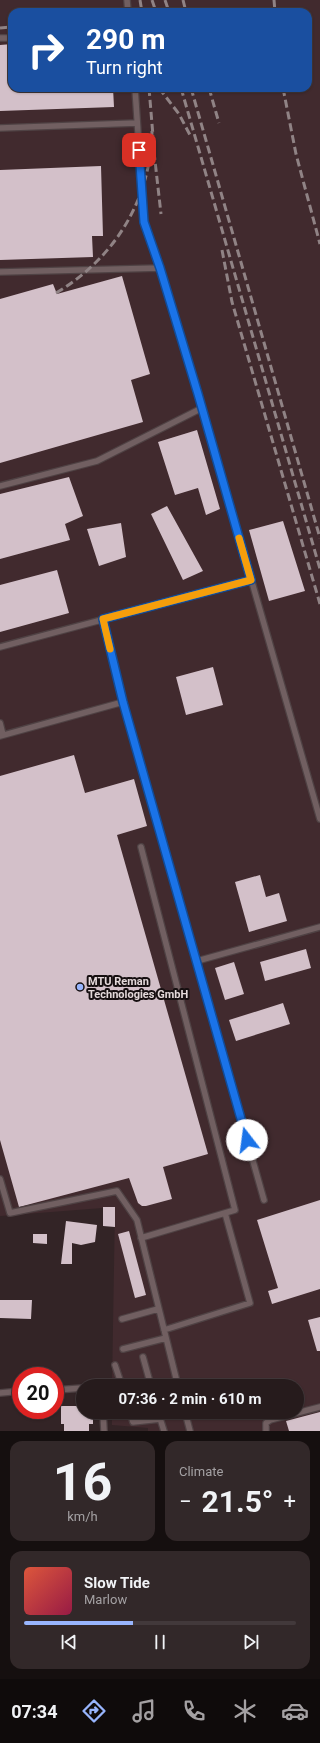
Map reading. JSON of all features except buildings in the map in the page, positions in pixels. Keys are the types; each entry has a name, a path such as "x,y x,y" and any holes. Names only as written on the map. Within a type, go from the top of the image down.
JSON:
{"lane":[{"path":"135,92 144,222 160,268 202,408 320,819"},
{"path":"0,128 137,123"},
{"path":"0,272 160,268"},
{"path":"0,486 97,461 202,408"},
{"path":"0,647 251,580"},
{"path":"103,619 123,702 264,1200"},
{"path":"0,723 1,735 123,702"},
{"path":"140,847 235,1210 141,1238"},
{"path":"197,961 320,928"},
{"path":"0,1179 10,1213 117,1191 137,1220 176,1379"},
{"path":"164,1330 250,1302 225,1213"},
{"path":"122,1319 158,1309"},
{"path":"123,1349 166,1338"},
{"path":"144,1357 149,1379"},
{"path":"116,1365 120,1379"},
{"path":"64,1389 76,1388"},
{"path":"0,1392 12,1391"},
{"path":"266,1431 266,1423 270,1420 320,1407"},
{"path":"103,1419 104,1431"},
{"path":"132,1419 133,1422 160,1419 164,1431"},
{"path":"186,1419 189,1431"}],"shaded area":[{"path":"0,0 320,0 320,1431 148,1431 148,1428 112,1425 112,1419 304,1419 304,1379 112,1379 115,1207 0,1216"}],"railway":[{"path":"140,0 141,8"},
{"path":"152,0 155,8"},
{"path":"165,0 168,8"},
{"path":"183,0 185,8"},
{"path":"274,0 275,8"},
{"path":"0,28 8,27"},
{"path":"149,92 153,136"},
{"path":"162,92 179,114 191,137"},
{"path":"182,92 320,569"},
{"path":"192,92 320,538"},
{"path":"210,92 219,123"},
{"path":"284,92 296,154 320,244"},
{"path":"56,293 77,279 96,262 112,244 126,224 137,203 145,180 150,156 152,131"},
{"path":"154,152 161,214"},
{"path":"222,250 232,302 320,604"}],"slow traffic":[{"path":"110,649 103,619 251,580 239,538"}],"place":[{"name":"MTU Reman Technologies GmbH","path":"80,987"}],"route":[{"path":"139,150 144,222 160,268 198,394 251,580 103,619 123,702 247,1140"}]}
